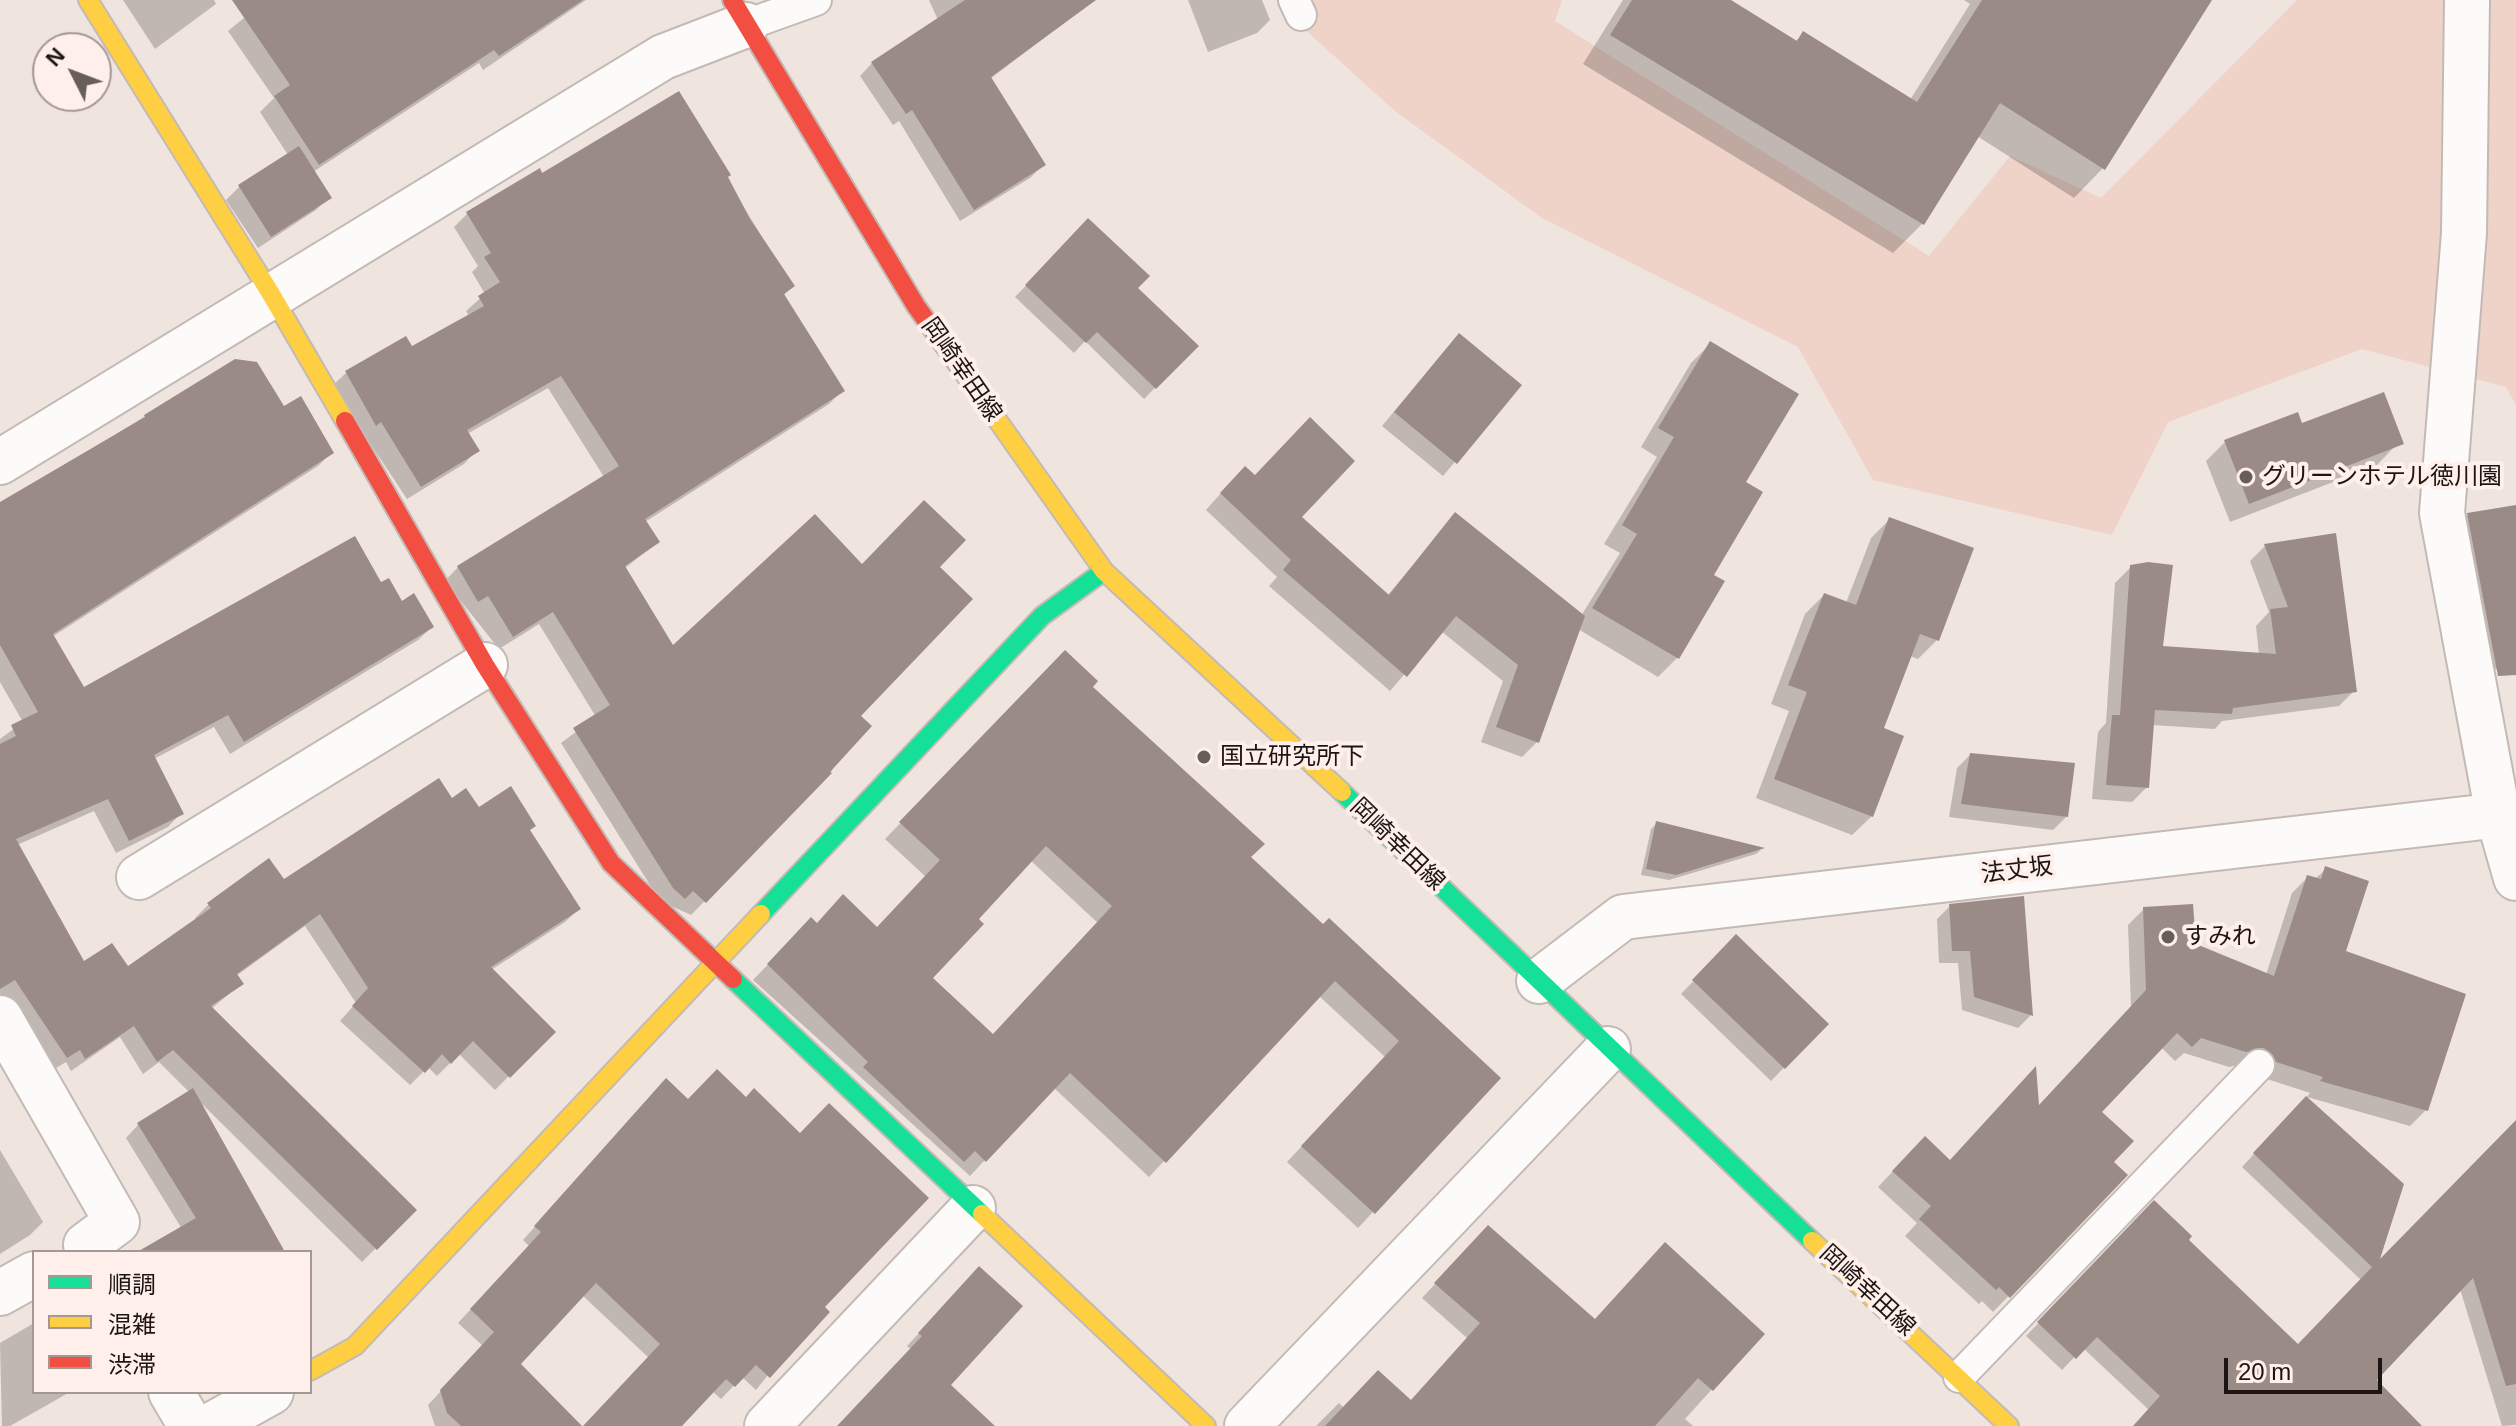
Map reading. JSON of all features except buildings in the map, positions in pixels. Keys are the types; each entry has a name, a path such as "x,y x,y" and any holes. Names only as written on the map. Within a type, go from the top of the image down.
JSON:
{"street":[{"path":"88,0 271,294 485,665 611,863 1206,1426"},
{"path":"2467,0 2464,233 2442,513 2507,814 2516,878"},
{"path":"0,462 271,294 739,13"},
{"name":"岡崎幸田線","path":"739,13 916,306 1104,571 1264,717 1608,1049 2009,1426"},
{"path":"312,1370 355,1346 1042,616 1104,571"},
{"path":"139,877 485,665"},
{"name":"法丈坂","path":"1539,981 1623,917 2507,814"},
{"path":"0,1018 117,1222 84,1250"},
{"path":"1247,1426 1608,1049"},
{"path":"767,1426 973,1208"},
{"path":"0,1293 32,1275"},
{"path":"172,1394 191,1426"},
{"path":"210,1426 267,1394"}],"lane":[{"path":"739,13 816,0"},
{"path":"1959,1377 2259,1065"}],"shaded area":[{"path":"1282,0 1562,0 1555,21 1929,256 2010,156 2101,198 2297,0 2516,0 2516,405 2506,387 2362,349 2168,422 2112,535 1873,480 1798,347 1542,218 1395,111 1290,16"}],"traffic: fast":[{"path":"761,914 1042,616 1104,571"},
{"path":"1342,792 1812,1241"},
{"path":"733,979 982,1214"}],"traffic: slow":[{"path":"88,0 271,294 345,421"},
{"path":"991,411 1104,571 1342,792"},
{"path":"312,1370 355,1346 761,914"},
{"path":"982,1214 1206,1426"},
{"path":"1812,1241 2009,1426"}],"traffic: jam":[{"path":"732,0 916,306 991,411"},
{"path":"345,421 485,665 611,863 733,979"}],"place":[{"name":"グリーンホテル徳川園","path":"2246,477"},
{"name":"国立研究所下","path":"1204,757"},
{"name":"すみれ","path":"2168,937"}]}
